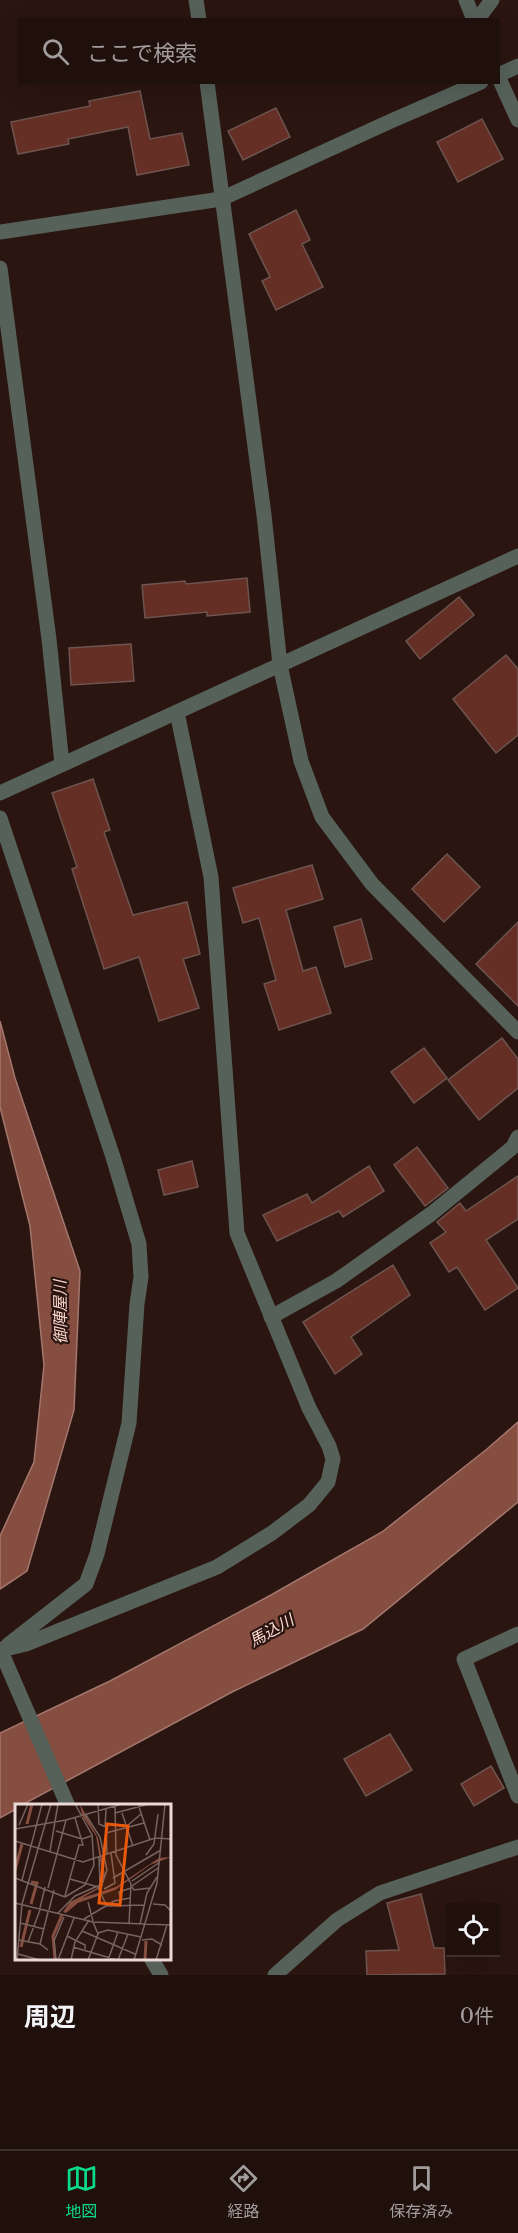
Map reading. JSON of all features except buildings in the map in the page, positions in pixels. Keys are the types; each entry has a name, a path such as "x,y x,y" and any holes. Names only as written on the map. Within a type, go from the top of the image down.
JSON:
{"street":[{"path":"196,0 199,18"},
{"path":"466,0 474,18"},
{"path":"477,18 492,0"},
{"path":"500,75 518,66"},
{"path":"500,80 518,120"},
{"path":"207,84 264,515 280,665 301,761 322,817 372,884 518,1032"},
{"path":"0,232 222,199 476,84"},
{"path":"0,268 49,639 62,764"},
{"path":"0,793 518,555"},
{"path":"1,1650 26,1644 217,1567 272,1533 309,1505 328,1482 333,1459 329,1446 309,1408 237,1233 211,877 177,712"},
{"path":"0,818 113,1157 139,1244 141,1277 129,1423 97,1554 86,1584 1,1650"},
{"path":"271,1317 336,1281 432,1214 513,1147 518,1137"},
{"path":"518,1634 464,1659 518,1796"},
{"path":"1,1650 68,1804"},
{"path":"275,1975 337,1920 380,1893 518,1847"},
{"path":"152,1960 161,1975"}],"water":[{"name":"御陣屋川","path":"0,1021 15,1078 80,1271 74,1410 27,1571 0,1589 0,1536 34,1462 44,1365 30,1226 0,1107"},
{"name":"馬込川","path":"518,1422 518,1502 363,1629 232,1692 24,1804 15,1804 15,1810 0,1818 0,1733 110,1681 271,1595 382,1532"}]}
